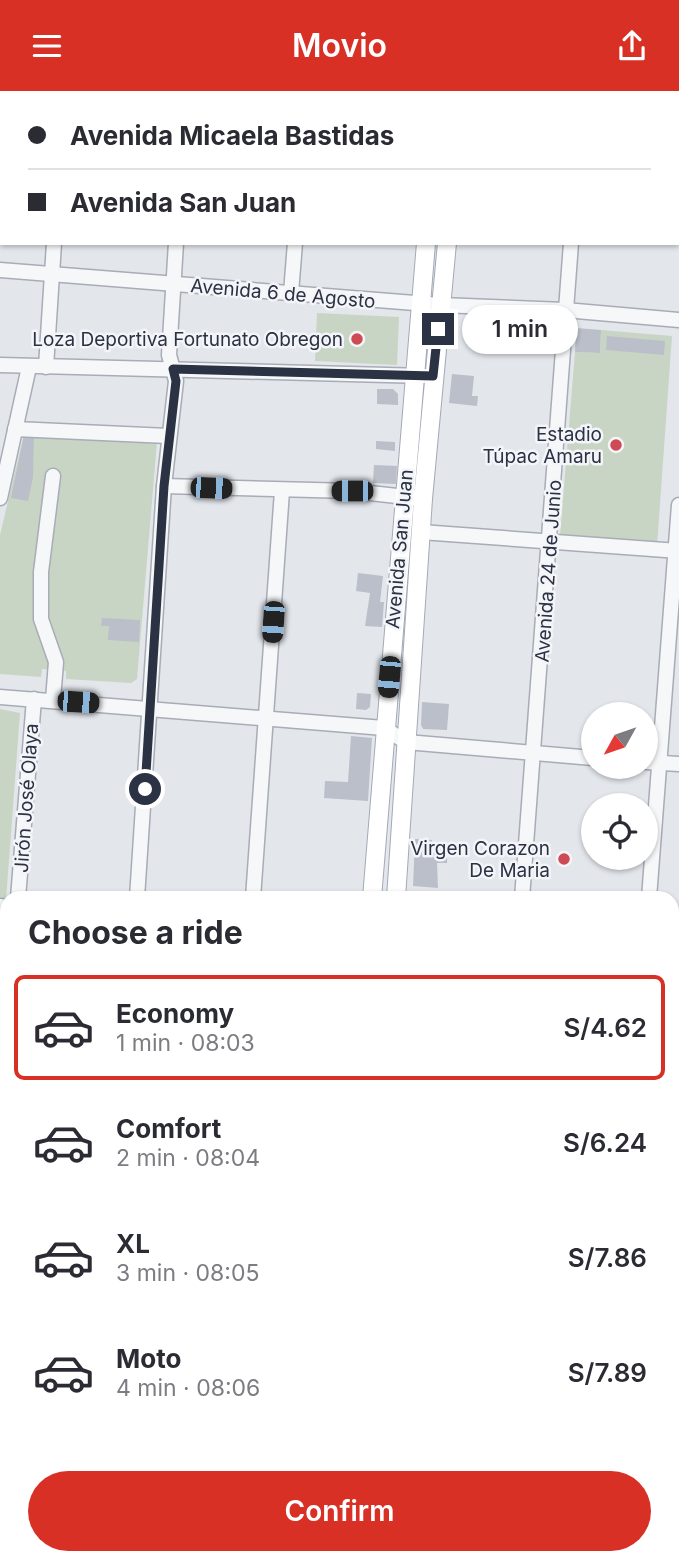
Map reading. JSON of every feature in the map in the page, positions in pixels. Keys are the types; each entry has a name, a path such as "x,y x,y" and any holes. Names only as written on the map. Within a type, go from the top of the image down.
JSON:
{"main road":[{"name":"Avenida San Juan","path":"372,891 426,245"},
{"name":"Avenida San Juan","path":"396,891 423,499 447,245"}],"street":[{"path":"46,367 54,245"},
{"path":"137,891 164,486 176,381 169,355 176,245"},
{"path":"291,293 295,245"},
{"name":"Avenida 24 de Junio","path":"523,891 571,245"},
{"name":"Avenida 6 de Agosto","path":"0,270 421,304 565,310 679,320"},
{"path":"0,365 433,376"},
{"path":"0,498 29,367"},
{"path":"15,429 168,436"},
{"path":"53,476 41,572 41,619 56,662 53,700"},
{"path":"164,486 352,491 423,499"},
{"path":"254,891 282,491"},
{"path":"658,720 678,551 679,505"},
{"path":"421,532 678,551"},
{"path":"0,697 150,707 384,728 406,742 581,757"},
{"name":"Jirón José Olaya","path":"19,891 34,699"},
{"path":"658,762 679,764"},
{"path":"649,891 652,779"}],"green space":[{"name":"Loza Deportiva Fortunato Obregon","path":"317,313 399,317 397,365 315,361"},
{"name":"Estadio Túpac Amaru","path":"601,330 672,336 657,546 560,536 575,352 600,353"},
{"path":"24,434 157,442 137,679 131,683 66,679 66,671 42,669 41,677 0,674 0,535"},
{"path":"0,709 20,713 7,891 0,891"}],"building":[{"path":"576,328 601,330 600,353 575,352"},
{"path":"607,336 665,341 664,355 606,350"},
{"path":"452,374 474,376 472,396 478,396 477,406 449,403"},
{"path":"377,389 393,389 398,394 398,405 377,404"},
{"path":"24,435 34,436 33,477 28,501 11,498"},
{"path":"376,441 395,442 395,451 376,449"},
{"path":"374,465 397,466 396,484 373,483"},
{"path":"358,573 383,576 380,602 384,602 382,627 365,626 370,593 356,591"},
{"path":"102,618 140,620 139,642 108,640 109,626 101,626"},
{"path":"357,693 371,694 370,707 366,710 356,709"},
{"path":"422,702 449,704 447,730 423,729"},
{"path":"351,736 372,738 368,801 324,798 325,781 348,782"},
{"path":"415,839 432,840 431,851 447,852 447,863 437,863 438,888 413,886"}],"place":[{"name":"Loza Deportiva Fortunato Obregon","path":"357,339"},
{"name":"Estadio Túpac Amaru","path":"616,445"},
{"name":"Virgen Corazon De Maria","path":"564,859"}],"route":[{"path":"145,789 164,486 176,381 173,369 433,376 438,329"}]}
